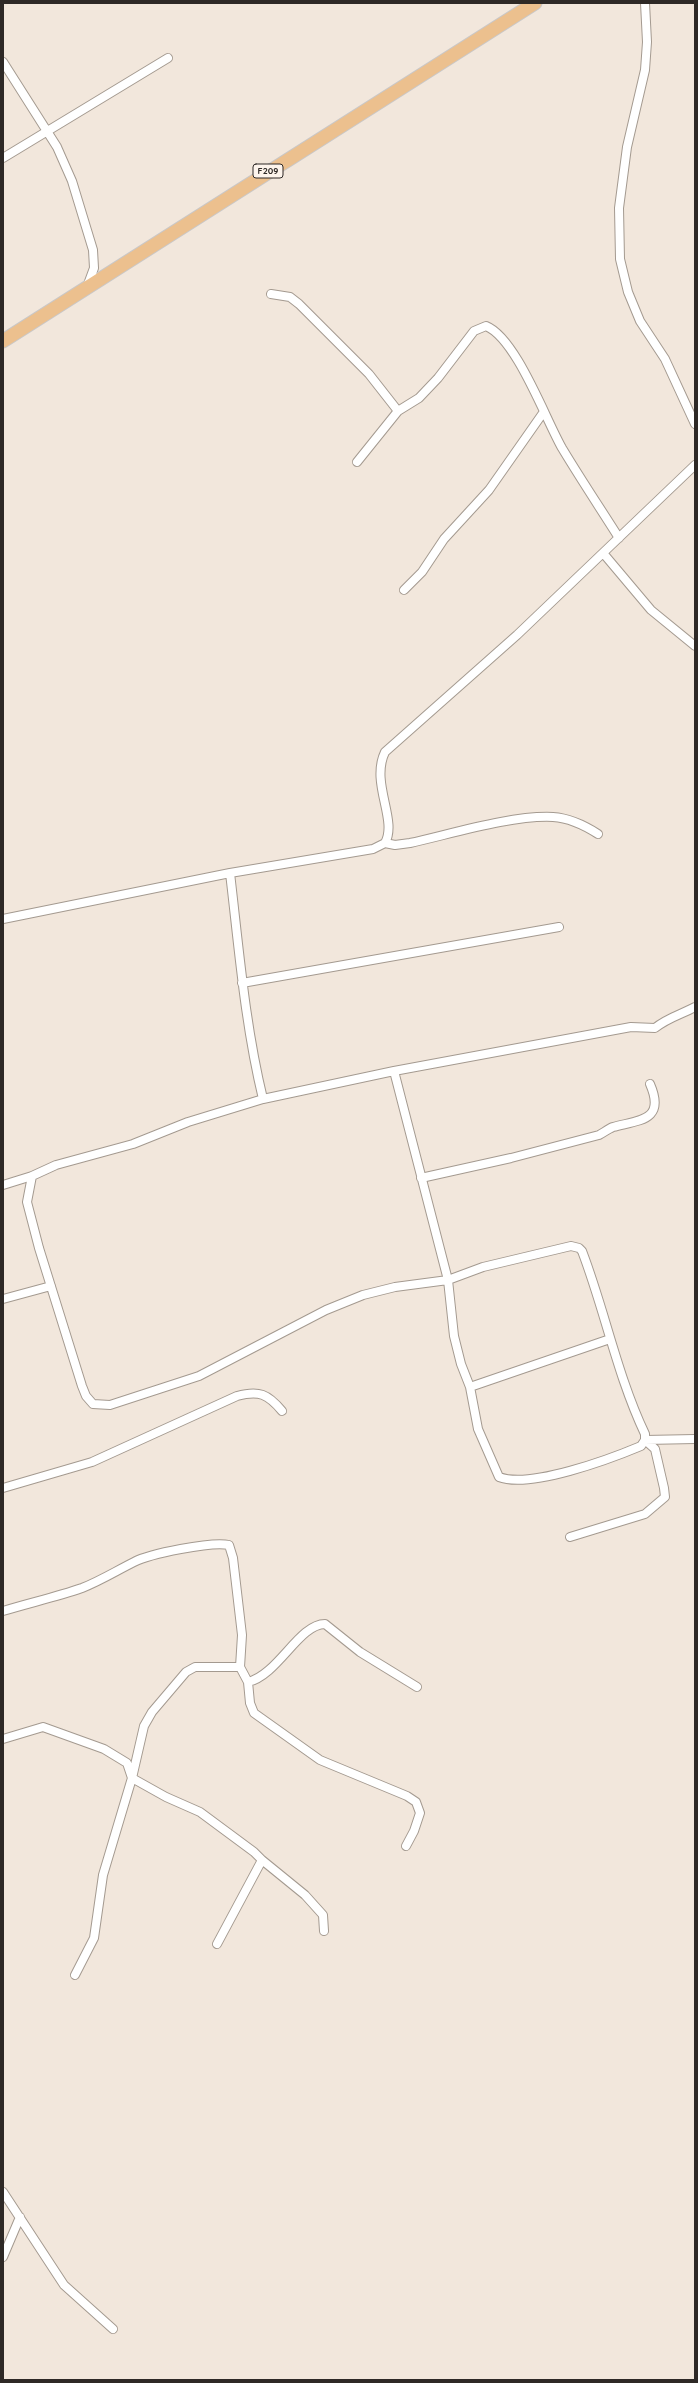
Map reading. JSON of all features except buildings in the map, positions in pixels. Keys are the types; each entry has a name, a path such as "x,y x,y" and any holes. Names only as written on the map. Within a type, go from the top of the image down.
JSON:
{"main road":[{"name":"F209","path":"3,341 535,3"}],"street":[{"path":"645,3 647,19 645,70 626,147 620,208 620,259 628,292 640,321 665,359 695,424"},
{"path":"3,158 47,133 168,58"},
{"path":"3,62 64,161 89,232 94,268 87,287"},
{"path":"271,294 290,297 299,304 369,374 398,411"},
{"path":"357,462 398,411 419,398 438,378 474,331 486,326 494,329 512,352 523,370 543,413 563,448 619,538"},
{"path":"404,590 422,572 444,539 489,490 543,413"},
{"path":"385,843 389,830 380,776 380,762 385,752 516,635 695,465"},
{"path":"603,553 652,610 695,646"},
{"path":"3,919 230,873 373,849 385,843 395,845 410,843 512,821 553,817 575,821 598,834"},
{"path":"230,873 242,983 253,1057 263,1099"},
{"path":"242,983 559,927"},
{"path":"3,1185 32,1176 56,1165 133,1144 188,1122 263,1099 394,1071 631,1027 655,1028 665,1020 679,1016 695,1007"},
{"path":"32,1176 27,1202 51,1286 86,1396 93,1404 110,1405 199,1376 293,1327 363,1295 395,1287 448,1280 483,1267 558,1248 579,1248 582,1251 593,1279 610,1339 626,1387 645,1434 645,1440 641,1446 580,1468 532,1479 510,1481 499,1477 478,1428 470,1387 461,1364 454,1336 448,1280 394,1071"},
{"path":"422,1178 511,1158 599,1135 612,1128 630,1125 648,1117 654,1111 656,1098 650,1084"},
{"path":"3,1299 51,1286"},
{"path":"470,1387 610,1339"},
{"path":"3,1488 92,1462 246,1393 263,1394 272,1397 282,1411"},
{"path":"645,1440 695,1439"},
{"path":"570,1537 645,1514 664,1497 664,1488 655,1449 645,1440"},
{"path":"3,1611 90,1585 134,1562 151,1556 221,1543 229,1545 233,1558 242,1635 240,1666 248,1682 250,1703 254,1713 320,1760 357,1777 384,1785 416,1802 420,1813 414,1831 406,1846"},
{"path":"248,1682 259,1679 270,1672 297,1641 320,1624 325,1624 360,1652 417,1687"},
{"path":"75,1975 94,1938 103,1875 132,1778 144,1726 152,1712 186,1672 195,1667 240,1666"},
{"path":"3,1739 44,1727 104,1748 123,1759 127,1763 132,1778 166,1797 200,1812 262,1860 305,1896 323,1915 324,1931"},
{"path":"217,1944 262,1860"},
{"path":"3,2192 64,2285 113,2329"},
{"path":"3,2257 20,2217"}]}
